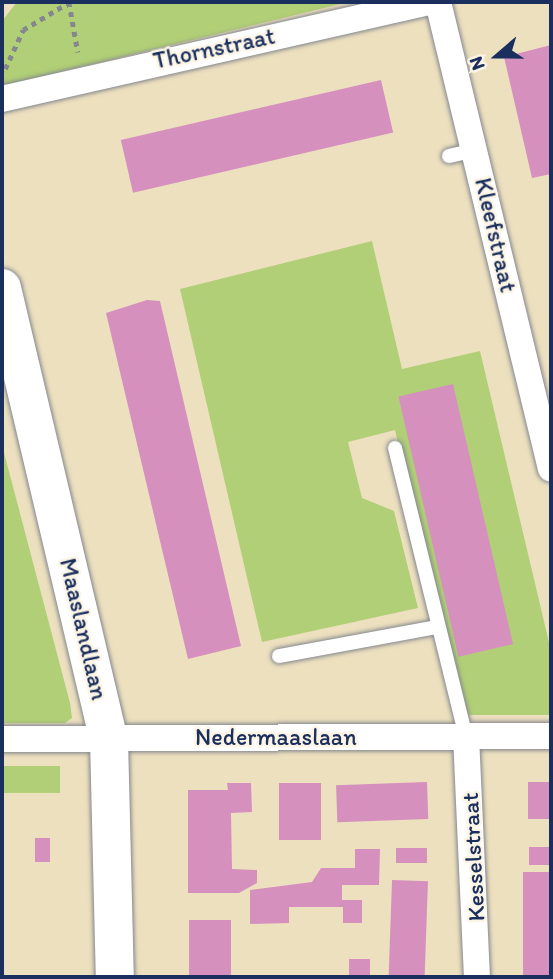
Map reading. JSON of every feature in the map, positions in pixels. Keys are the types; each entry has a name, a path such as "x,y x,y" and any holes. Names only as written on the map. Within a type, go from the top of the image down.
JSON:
{"street":[{"name":"Thornstraat","path":"2,99 83,77 428,2"},
{"name":"Kleefstraat","path":"439,2 551,468"},
{"name":"Maaslandlaan","path":"2,288 109,738 115,977"},
{"name":"Kesselstraat","path":"466,736 477,977"},
{"name":"Nedermaaslaan","path":"2,739 551,736"}],"lane":[{"path":"449,156 476,150"},
{"path":"395,448 466,736"},
{"path":"279,656 437,627"}],"path":[{"path":"2,76 23,30 69,2 83,77"}],"green space":[{"path":"17,2 349,2 7,85 2,83 2,21"},
{"path":"372,241 402,369 480,351 551,651 551,715 462,715 395,430 348,442 362,498 394,511 418,608 262,642 180,289"},
{"path":"2,445 70,703 72,718 65,723 2,723"},
{"path":"2,766 60,766 60,793 2,793"}],"building":[{"path":"551,45 551,174 532,178 504,57"},
{"path":"381,80 393,133 133,193 121,140"},
{"path":"147,300 160,301 241,646 188,659 106,313"},
{"path":"453,384 513,644 458,657 398,397"},
{"path":"427,782 428,819 337,822 336,785"},
{"path":"528,782 551,782 551,819 528,819"},
{"path":"227,783 251,783 252,812 231,813 232,869 257,870 257,883 239,893 188,893 188,790 228,790"},
{"path":"279,783 321,783 321,840 279,840"},
{"path":"35,838 50,838 50,862 35,862"},
{"path":"529,847 551,847 551,865 529,865"},
{"path":"396,848 427,848 427,863 396,863"},
{"path":"355,849 380,849 379,885 342,885 342,900 362,900 362,923 343,923 343,907 289,907 289,923 250,924 250,890 312,882 321,868 355,868"},
{"path":"523,872 551,872 551,977 523,977"},
{"path":"392,880 428,881 425,977 389,977"},
{"path":"189,920 231,920 231,977 189,977"},
{"path":"349,959 370,959 370,977 349,977"}]}
